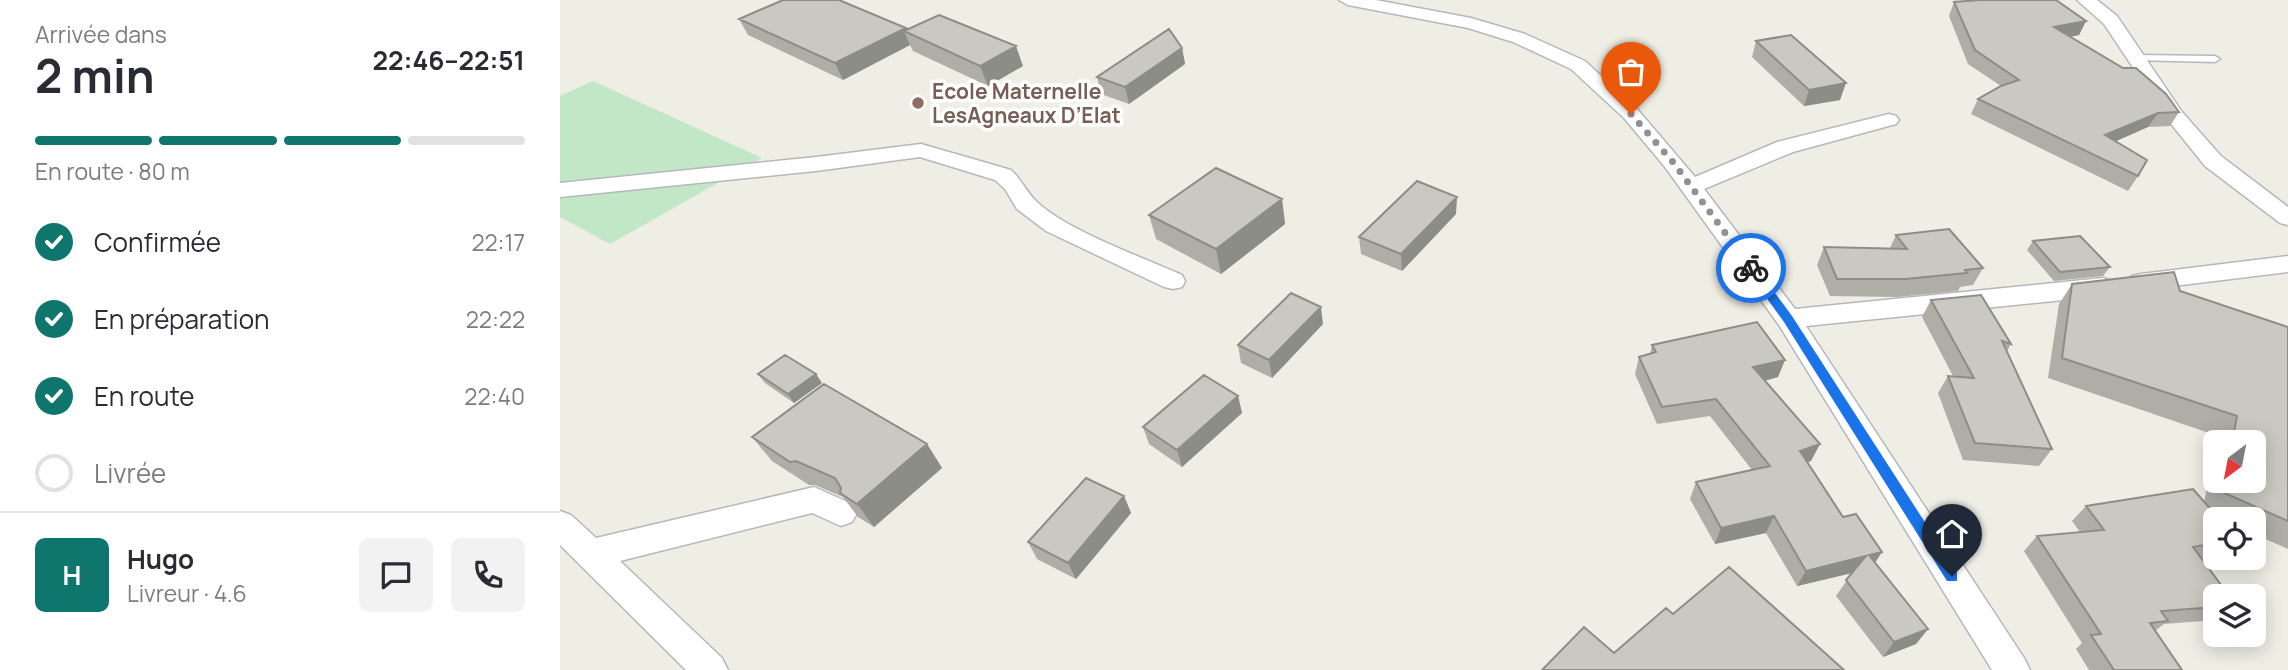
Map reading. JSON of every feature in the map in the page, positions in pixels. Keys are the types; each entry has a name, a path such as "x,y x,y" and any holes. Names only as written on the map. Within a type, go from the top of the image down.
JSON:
{"street":[{"path":"1348,0 1473,17 1578,65 1631,114 1692,186 1788,319 2012,670"},
{"path":"2086,0 2111,20 2175,116 2213,161 2288,218"},
{"path":"1692,186 1785,147 1889,120"},
{"path":"560,190 816,164 921,150 1003,175 1014,185 1024,205 1054,226 1173,281"},
{"path":"1788,319 2084,289 2288,264"},
{"path":"590,554 814,500 841,513"},
{"path":"560,524 710,670"}],"lane":[{"path":"2135,58 2215,59"}],"green space":[{"path":"593,81 762,158 610,244 560,217 560,96"}],"building":[{"path":"783,0 839,0 906,28 835,63 739,19"},
{"path":"2056,0 2086,21 2054,27 2123,68 2136,68 2166,94 2179,112 2158,113 2105,135 2147,160 2138,176 1978,99 2001,86 2019,80 1975,50 1954,2"},
{"path":"939,15 1016,46 980,66 904,31"},
{"path":"1169,29 1182,48 1125,87 1097,77"},
{"path":"1791,35 1846,83 1809,90 1756,41"},
{"path":"1216,168 1282,199 1216,249 1149,215"},
{"path":"1417,181 1457,197 1401,254 1359,237"},
{"path":"1949,229 1983,268 1965,270 1967,273 1905,279 1837,279 1824,247 1907,249 1896,235"},
{"path":"2080,236 2110,267 2060,272 2033,241"},
{"path":"2174,272 2180,291 2288,327 2288,521 2266,511 2266,507 2256,507 2227,494 2266,494 2266,430 2234,430 2237,416 2062,358 2072,284"},
{"path":"1291,293 1321,307 1269,360 1238,345"},
{"path":"1981,295 2011,344 2002,341 2052,449 1975,443 1948,376 1974,378 1931,300"},
{"path":"1757,322 1785,360 1753,367 1820,444 1800,451 1843,517 1856,514 1882,552 1869,555 1928,629 1894,642 1846,580 1866,556 1806,571 1774,516 1721,528 1696,482 1770,466 1716,399 1662,407 1639,357 1656,352 1652,345"},
{"path":"785,355 816,374 788,394 758,374"},
{"path":"1204,375 1238,396 1177,450 1143,427"},
{"path":"824,384 927,444 857,504 840,493 841,488 835,478 796,461 790,462 752,437"},
{"path":"1086,478 1124,496 1068,563 1028,542"},
{"path":"2193,489 2209,507 2203,507 2203,545 2193,547 2203,561 2203,570 2210,570 2220,584 2203,584 2203,608 2161,611 2168,621 2150,623 2182,670 2114,670 2091,635 2101,634 2037,536 2104,530 2086,506"},
{"path":"1729,567 1844,670 1542,670 1584,627 1614,653 1666,608 1673,614"}],"way so far":[{"path":"1631,114 1692,186 1751,268"}],"place":[{"name":"Ecole Maternelle LesAgneaux D’Elat","path":"918,103"}],"route":[{"path":"1751,268 1788,319 1952,576"}]}
